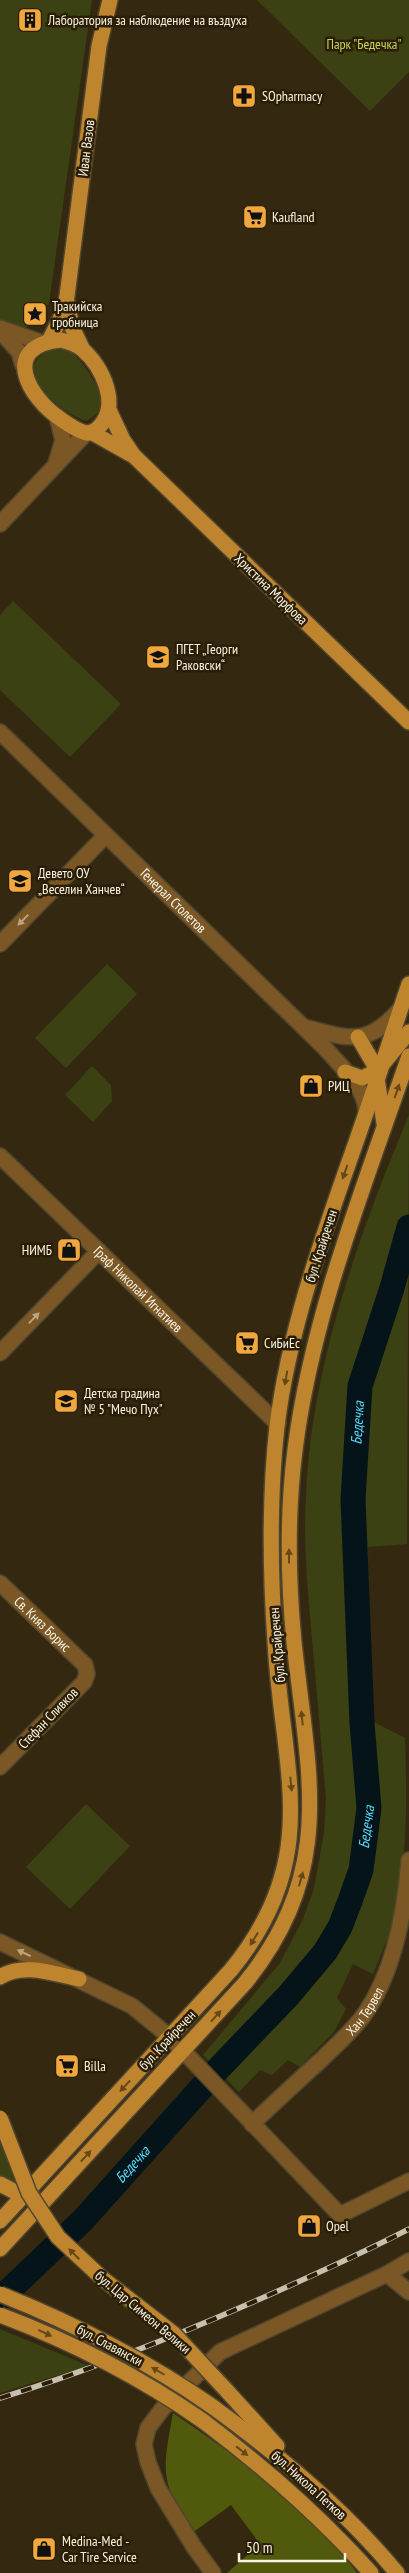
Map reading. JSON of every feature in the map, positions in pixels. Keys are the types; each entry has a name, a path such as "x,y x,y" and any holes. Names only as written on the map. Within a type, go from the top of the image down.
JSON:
{"main road":[{"name":"Иван Вазов","path":"46,342 63,313 67,296 99,46 110,0"},
{"name":"Иван Вазов","path":"67,296 71,322 82,348"},
{"path":"61,340 82,348 105,383 109,410 102,423 89,433 57,416 32,393 26,384 23,365 32,351 46,342 61,340"},
{"name":"Христина Морфова","path":"109,410 123,440 134,456 409,722"},
{"name":"Христина Морфова","path":"89,433 134,456"},
{"name":"бул. Крайречен","path":"0,2221 6,2210 24,2196 220,1982 252,1943 272,1906 286,1863 292,1796 275,1645 270,1536 278,1424 292,1350 312,1272 409,984"},
{"path":"345,1072 362,1078 378,1072 409,1032"},
{"path":"358,1037 369,1053 378,1072 385,1126"},
{"name":"бул. Крайречен","path":"0,2249 245,1983 271,1948 295,1899 304,1870 309,1841 311,1802 290,1584 289,1536 295,1452 316,1341 409,1056"},
{"path":"0,1977 11,1971 24,1970 79,1979"},
{"name":"бул. Цар Симеон Велики","path":"0,2118 29,2193 58,2237 103,2279 174,2334 315,2488"},
{"path":"0,2184 24,2196 53,2192"},
{"name":"бул. Славянски","path":"0,2294 40,2310 121,2349 213,2407"},
{"name":"бул. Славянски","path":"0,2315 33,2327 121,2369 203,2421"},
{"name":"бул. Никола Петков","path":"213,2407 270,2449 315,2488 397,2573"},
{"name":"бул. Никола Петков","path":"203,2421 282,2484 371,2573"}],"street":[{"path":"0,329 46,342"},
{"path":"0,329 16,347 23,365"},
{"path":"54,468 63,440 57,416"},
{"path":"0,524 89,433"},
{"name":"Генерал Столетов","path":"0,732 304,1027 345,1072 360,1092 366,1112"},
{"path":"0,944 106,835"},
{"path":"304,1027 342,1036 358,1037 372,1034 385,1026 401,1008"},
{"name":"Граф Николай Игнатиев","path":"0,1156 278,1424"},
{"path":"0,1353 99,1251"},
{"name":"Св. Княз Борис","path":"0,1583 85,1665"},
{"name":"Стефан Сливков","path":"0,1767 84,1682 87,1674 85,1665"},
{"name":"Хан Тервел","path":"252,2124 350,2032 366,2012 392,1956 400,1924 409,1860"},
{"path":"0,1942 132,2006 170,2038 340,2215 409,2181"},
{"path":"213,2573 194,2547 158,2488 148,2462 144,2444 148,2428 163,2408 220,2352 387,2274 409,2261"},
{"path":"387,2274 409,2292"}],"green space":[{"path":"0,0 92,0 49,303 18,336 0,325"},
{"name":"Парк \"Бедечка\"","path":"257,0 409,0 409,72 370,111"},
{"path":"56,348 66,348 77,357 101,395 101,408 95,416 86,421 62,408 50,398 41,388 35,376 34,365 41,356"},
{"path":"13,601 121,704 70,757 0,690 0,615"},
{"path":"107,964 137,994 66,1068 35,1038"},
{"path":"92,1066 111,1085 112,1101 93,1122 65,1095"},
{"path":"409,1115 407,1544 368,1547 370,1720 405,1738 404,1853 398,1898 389,1934 373,1974 353,1964 337,1998 346,2009 334,2032 300,2067 288,2060 272,2075 260,2070 239,2092 203,2055 280,1963 303,1919 314,1888 324,1833 326,1798 305,1532 310,1447 317,1399 328,1350 356,1254 390,1160"},
{"path":"86,1804 130,1846 70,1909 26,1867"},
{"path":"0,2136 19,2188 0,2175"},
{"path":"0,2329 89,2366 0,2393"},
{"path":"173,2413 248,2466 295,2506 338,2549 357,2573 227,2573 260,2544 231,2505 192,2533 174,2500 166,2476 167,2450"}],"waterway":[{"name":"Бедечка","path":"0,2299 83,2220 220,2067 288,1996 325,1952 340,1927 350,1901 361,1870 369,1808 362,1723 353,1499 360,1386 392,1288 409,1227"}],"railway":[{"path":"0,2398 136,2351 203,2324 322,2271 409,2229"}],"place":[{"name":"Лаборатория за наблюдение на въздуха","path":"30,20"},
{"name":"SOpharmacy","path":"244,96"},
{"name":"Kaufland","path":"255,217"},
{"name":"Тракийска гробница","path":"35,314"},
{"name":"ПГЕТ „Георги Раковски“","path":"158,657"},
{"name":"Девето ОУ „Веселин Ханчев“","path":"20,881"},
{"name":"РИЦ","path":"311,1086"},
{"name":"НИМБ","path":"69,1250"},
{"name":"СиБиЕс","path":"247,1343"},
{"name":"Детска градина № 5 \"Мечо Пух\"","path":"66,1401"},
{"name":"Billa","path":"67,2066"},
{"name":"Opel","path":"309,2226"},
{"name":"Medina-Med - Car Tire Service","path":"44,2549"}]}
